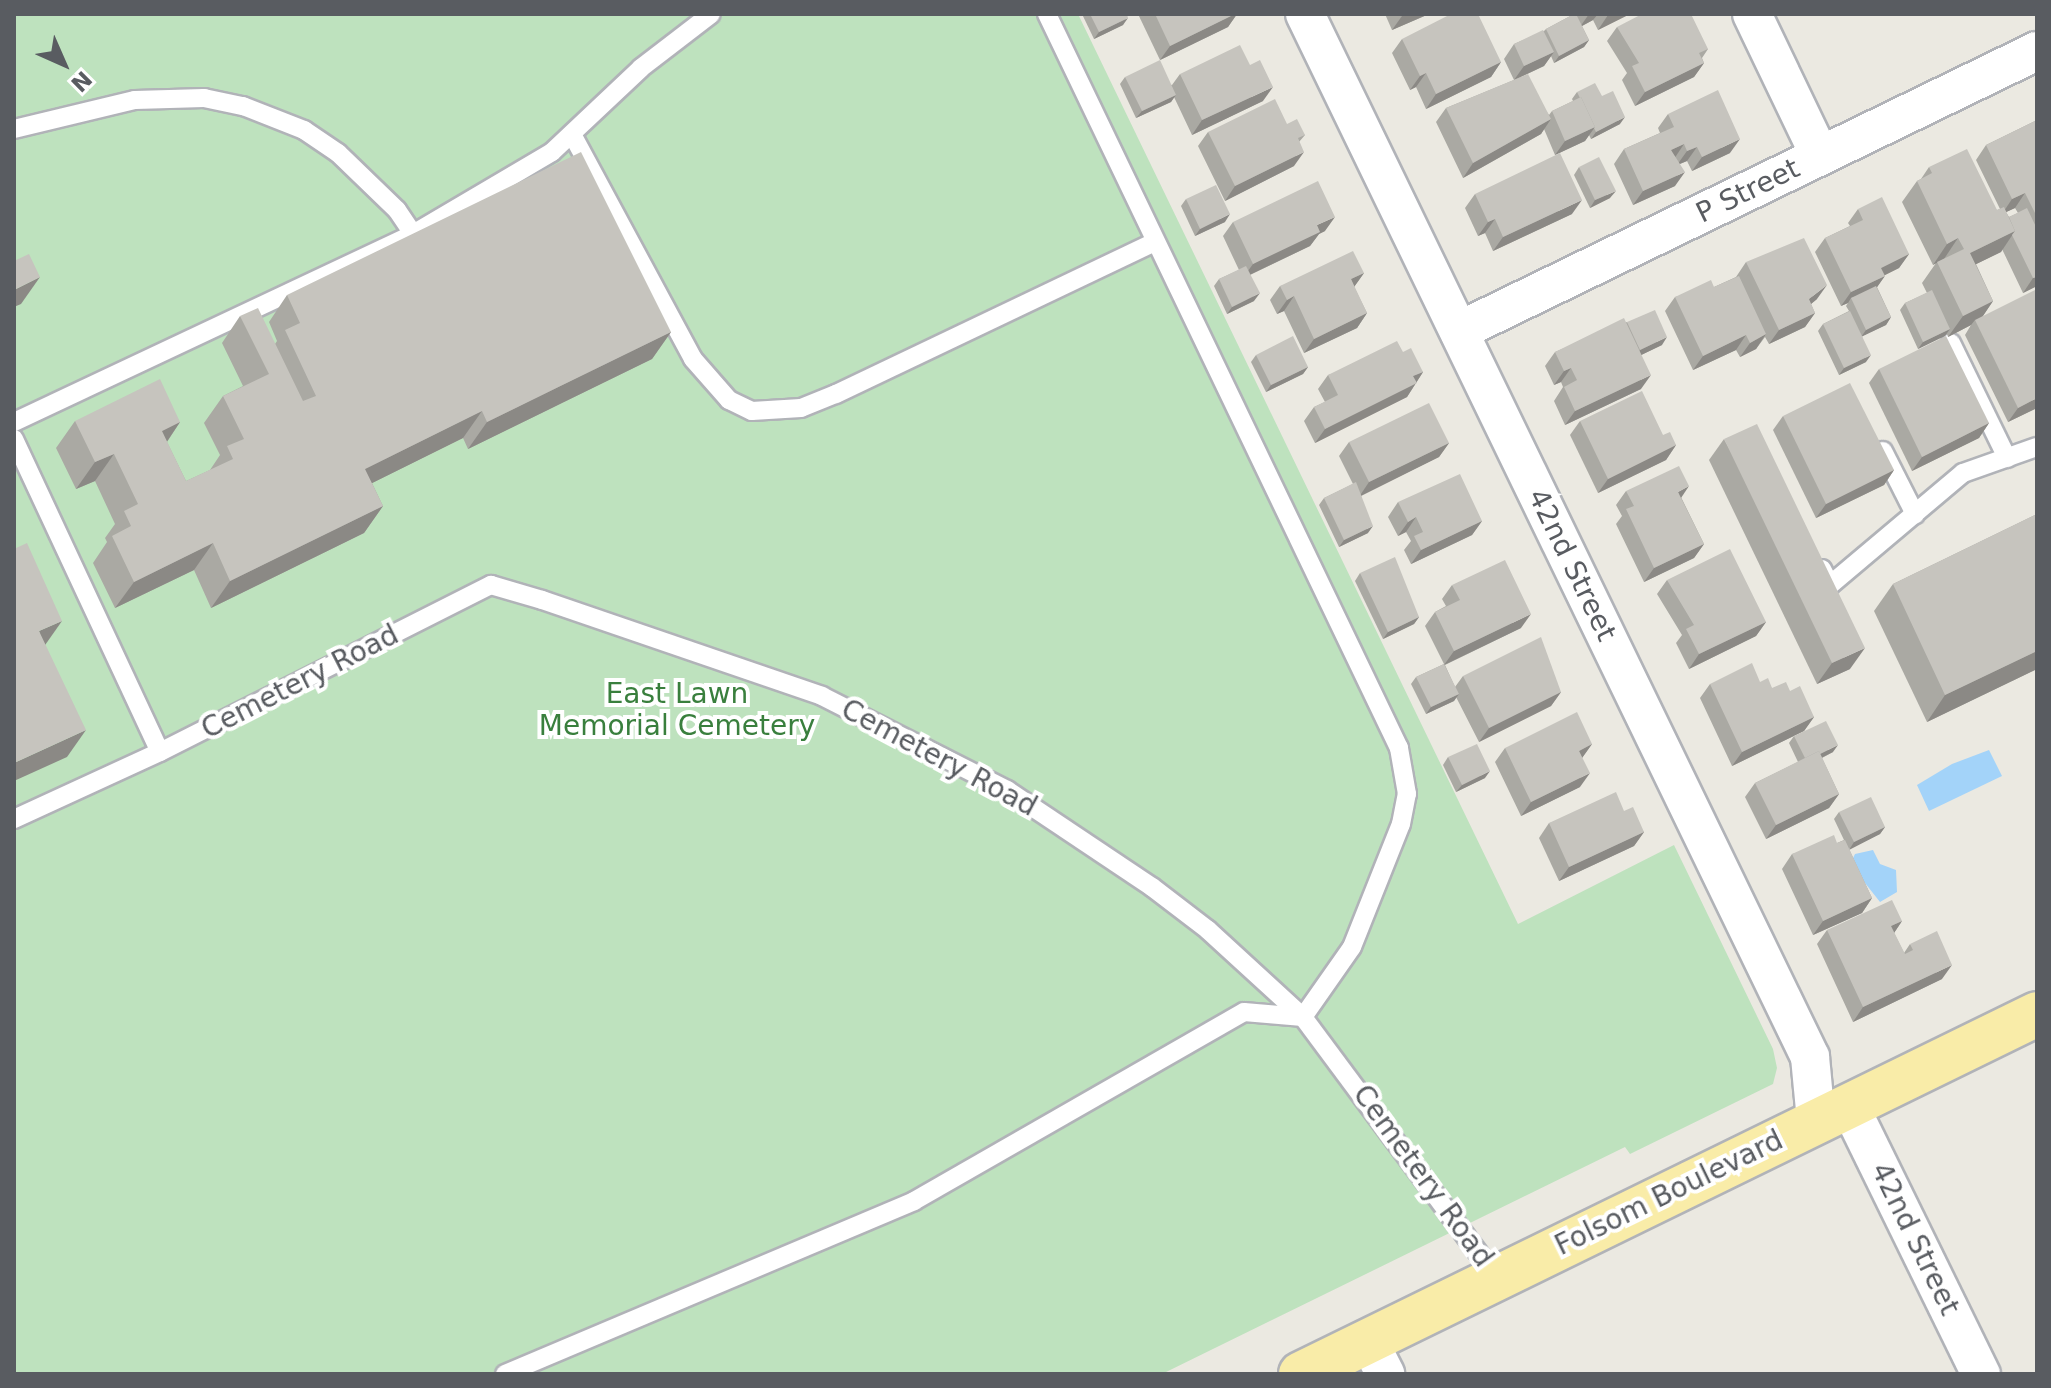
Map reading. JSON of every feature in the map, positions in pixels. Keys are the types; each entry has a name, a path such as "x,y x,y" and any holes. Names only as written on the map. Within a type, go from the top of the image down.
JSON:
{"main road":[{"name":"Folsom Boulevard","path":"1301,1374 1377,1358 1496,1277 2037,1014"}],"street":[{"name":"42nd Street","path":"1305,14 1810,1057 1833,1113 1981,1374"},
{"path":"1752,14 1820,156"},
{"name":"P Street","path":"1459,331 2037,51"}],"lane":[{"path":"14,422 413,234 518,177 573,136 641,68 711,14"},
{"path":"505,1374 914,1201 1244,1012 1303,1017 1352,947 1401,824 1406,772 1399,748 1047,14"},
{"path":"14,129 135,100 204,98 243,106 304,130 338,153 397,210 413,234"},
{"path":"573,136 693,359 729,400 752,411 801,408 836,394 1154,242"},
{"path":"1951,343 2007,458"},
{"path":"1874,432 1915,514"},
{"path":"14,439 160,752"},
{"path":"1810,545 1830,585 1963,473 2037,447"},
{"name":"Cemetery Road","path":"14,819 160,752 491,585 822,696 919,742 1007,790 1152,887 1208,930 1303,1017 1496,1277"}],"green space":[{"name":"East Lawn Memorial Cemetery","path":"14,14 1078,14 1518,924 1674,845 1773,1049 1777,1068 1773,1084 1630,1154 1625,1147 1162,1374 14,1374"}],"water":[{"path":"1989,750 2002,776 1929,811 1917,785 1952,764"},
{"path":"1873,850 1880,864 1896,870 1897,892 1880,902 1850,864 1855,854"}],"building":[{"path":"1090,14 1127,14 1128,18 1099,32"},
{"path":"1155,14 1235,14 1170,46"},
{"path":"1451,14 1478,14 1501,62 1436,94 1426,73 1420,76 1402,39"},
{"path":"1574,14 1589,40 1559,56 1546,29"},
{"path":"1642,14 1691,14 1708,49 1699,53 1704,63 1645,92 1632,66 1639,63 1617,27"},
{"path":"1543,30 1554,52 1524,66 1514,44"},
{"path":"1240,45 1250,65 1260,60 1273,87 1202,120 1180,74"},
{"path":"1160,60 1176,95 1142,111 1125,77"},
{"path":"1528,74 1551,119 1473,163 1446,108"},
{"path":"1595,83 1602,96 1613,91 1625,117 1596,132 1577,92"},
{"path":"1718,90 1740,139 1702,157 1697,147 1687,151 1684,144 1671,150 1685,172 1643,191 1624,149 1674,127 1668,114"},
{"path":"1581,97 1595,127 1565,141 1552,111"},
{"path":"1275,99 1287,124 1297,119 1305,135 1298,138 1304,152 1235,186 1208,132"},
{"path":"2037,120 2037,217 2025,193 2012,199 1986,145"},
{"path":"1967,149 1997,210 2004,207 2015,231 1970,253 1993,301 1963,316 1937,262 1964,249 1958,238 1947,244 1917,181 1932,173 1929,167"},
{"path":"581,152 671,332 487,422 482,411 365,469 383,506 230,581 213,543 134,582 112,536 131,526 124,511 138,504 114,454 95,462 75,421 160,379 180,422 162,431 186,481 233,459 227,446 244,439 223,396 269,374 240,316 258,308 303,401 316,396 285,330 300,323 287,295"},
{"path":"1560,153 1582,200 1503,237 1495,219 1488,222 1475,194"},
{"path":"1599,157 1616,191 1595,200 1579,167"},
{"path":"1318,181 1335,217 1317,225 1320,232 1253,264 1233,222"},
{"path":"1216,185 1230,214 1200,229 1186,199"},
{"path":"1882,197 1909,254 1881,268 1885,276 1851,292 1825,238 1863,220 1858,209"},
{"path":"2027,208 2037,229 2037,277 2033,278 2012,235 2015,231 2009,217"},
{"path":"1804,238 1827,285 1809,299 1815,313 1779,330 1746,262"},
{"path":"1353,251 1364,273 1351,279 1367,313 1314,339 1294,296 1287,300 1280,286"},
{"path":"29,254 40,277 14,290 14,261"},
{"path":"1246,266 1260,293 1232,307 1219,279"},
{"path":"1739,276 1766,334 1750,343 1746,335 1703,356 1675,297 1711,280 1714,287"},
{"path":"1876,286 1891,317 1866,330 1851,298"},
{"path":"2037,289 2037,398 2018,408 1975,320"},
{"path":"1932,290 1950,329 1923,342 1905,303"},
{"path":"1655,310 1667,337 1640,350 1627,322"},
{"path":"1850,311 1871,355 1844,368 1823,324"},
{"path":"1624,318 1651,375 1575,411 1564,387 1577,380 1571,368 1564,371 1555,352"},
{"path":"1293,336 1308,367 1271,385 1256,355"},
{"path":"1946,336 1989,423 1922,457 1879,369"},
{"path":"1397,341 1403,352 1411,348 1423,372 1413,376 1417,383 1325,429 1314,407 1338,395 1328,375"},
{"path":"1850,383 1894,470 1826,504 1783,416"},
{"path":"1642,391 1663,435 1670,432 1676,445 1608,479 1580,421"},
{"path":"1429,403 1449,443 1369,482 1349,442"},
{"path":"1757,424 1865,648 1832,663 1724,439"},
{"path":"1679,466 1689,486 1678,492 1704,544 1654,568 1626,509 1634,506 1626,491"},
{"path":"1460,474 1482,521 1421,550 1414,536 1423,532 1416,517 1408,522 1398,502"},
{"path":"1356,482 1373,526 1344,540 1324,498"},
{"path":"2037,514 2037,651 1945,695 1893,584"},
{"path":"27,543 62,621 39,631 86,730 14,763 14,549"},
{"path":"1730,549 1766,622 1699,654 1686,629 1694,625 1667,580"},
{"path":"1395,557 1419,617 1388,632 1360,573"},
{"path":"1505,560 1531,614 1454,651 1435,612 1460,600 1452,585"},
{"path":"1541,637 1561,692 1489,728 1463,676"},
{"path":"1752,663 1760,682 1768,678 1772,688 1786,682 1790,691 1800,686 1814,717 1742,752 1710,684"},
{"path":"1444,664 1459,694 1431,707 1416,677"},
{"path":"1577,712 1592,744 1579,751 1590,773 1531,802 1505,748"},
{"path":"1826,721 1838,745 1805,758 1794,736"},
{"path":"1477,744 1490,771 1462,785 1448,757"},
{"path":"1819,751 1839,794 1776,825 1755,783"},
{"path":"1616,792 1624,811 1633,807 1644,832 1569,867 1549,823"},
{"path":"1871,797 1885,827 1854,842 1839,812"},
{"path":"1834,835 1837,843 1845,840 1872,898 1823,921 1792,854"},
{"path":"1892,900 1902,921 1891,926 1905,954 1913,950 1910,944 1937,931 1952,965 1863,1007 1827,930"}]}
